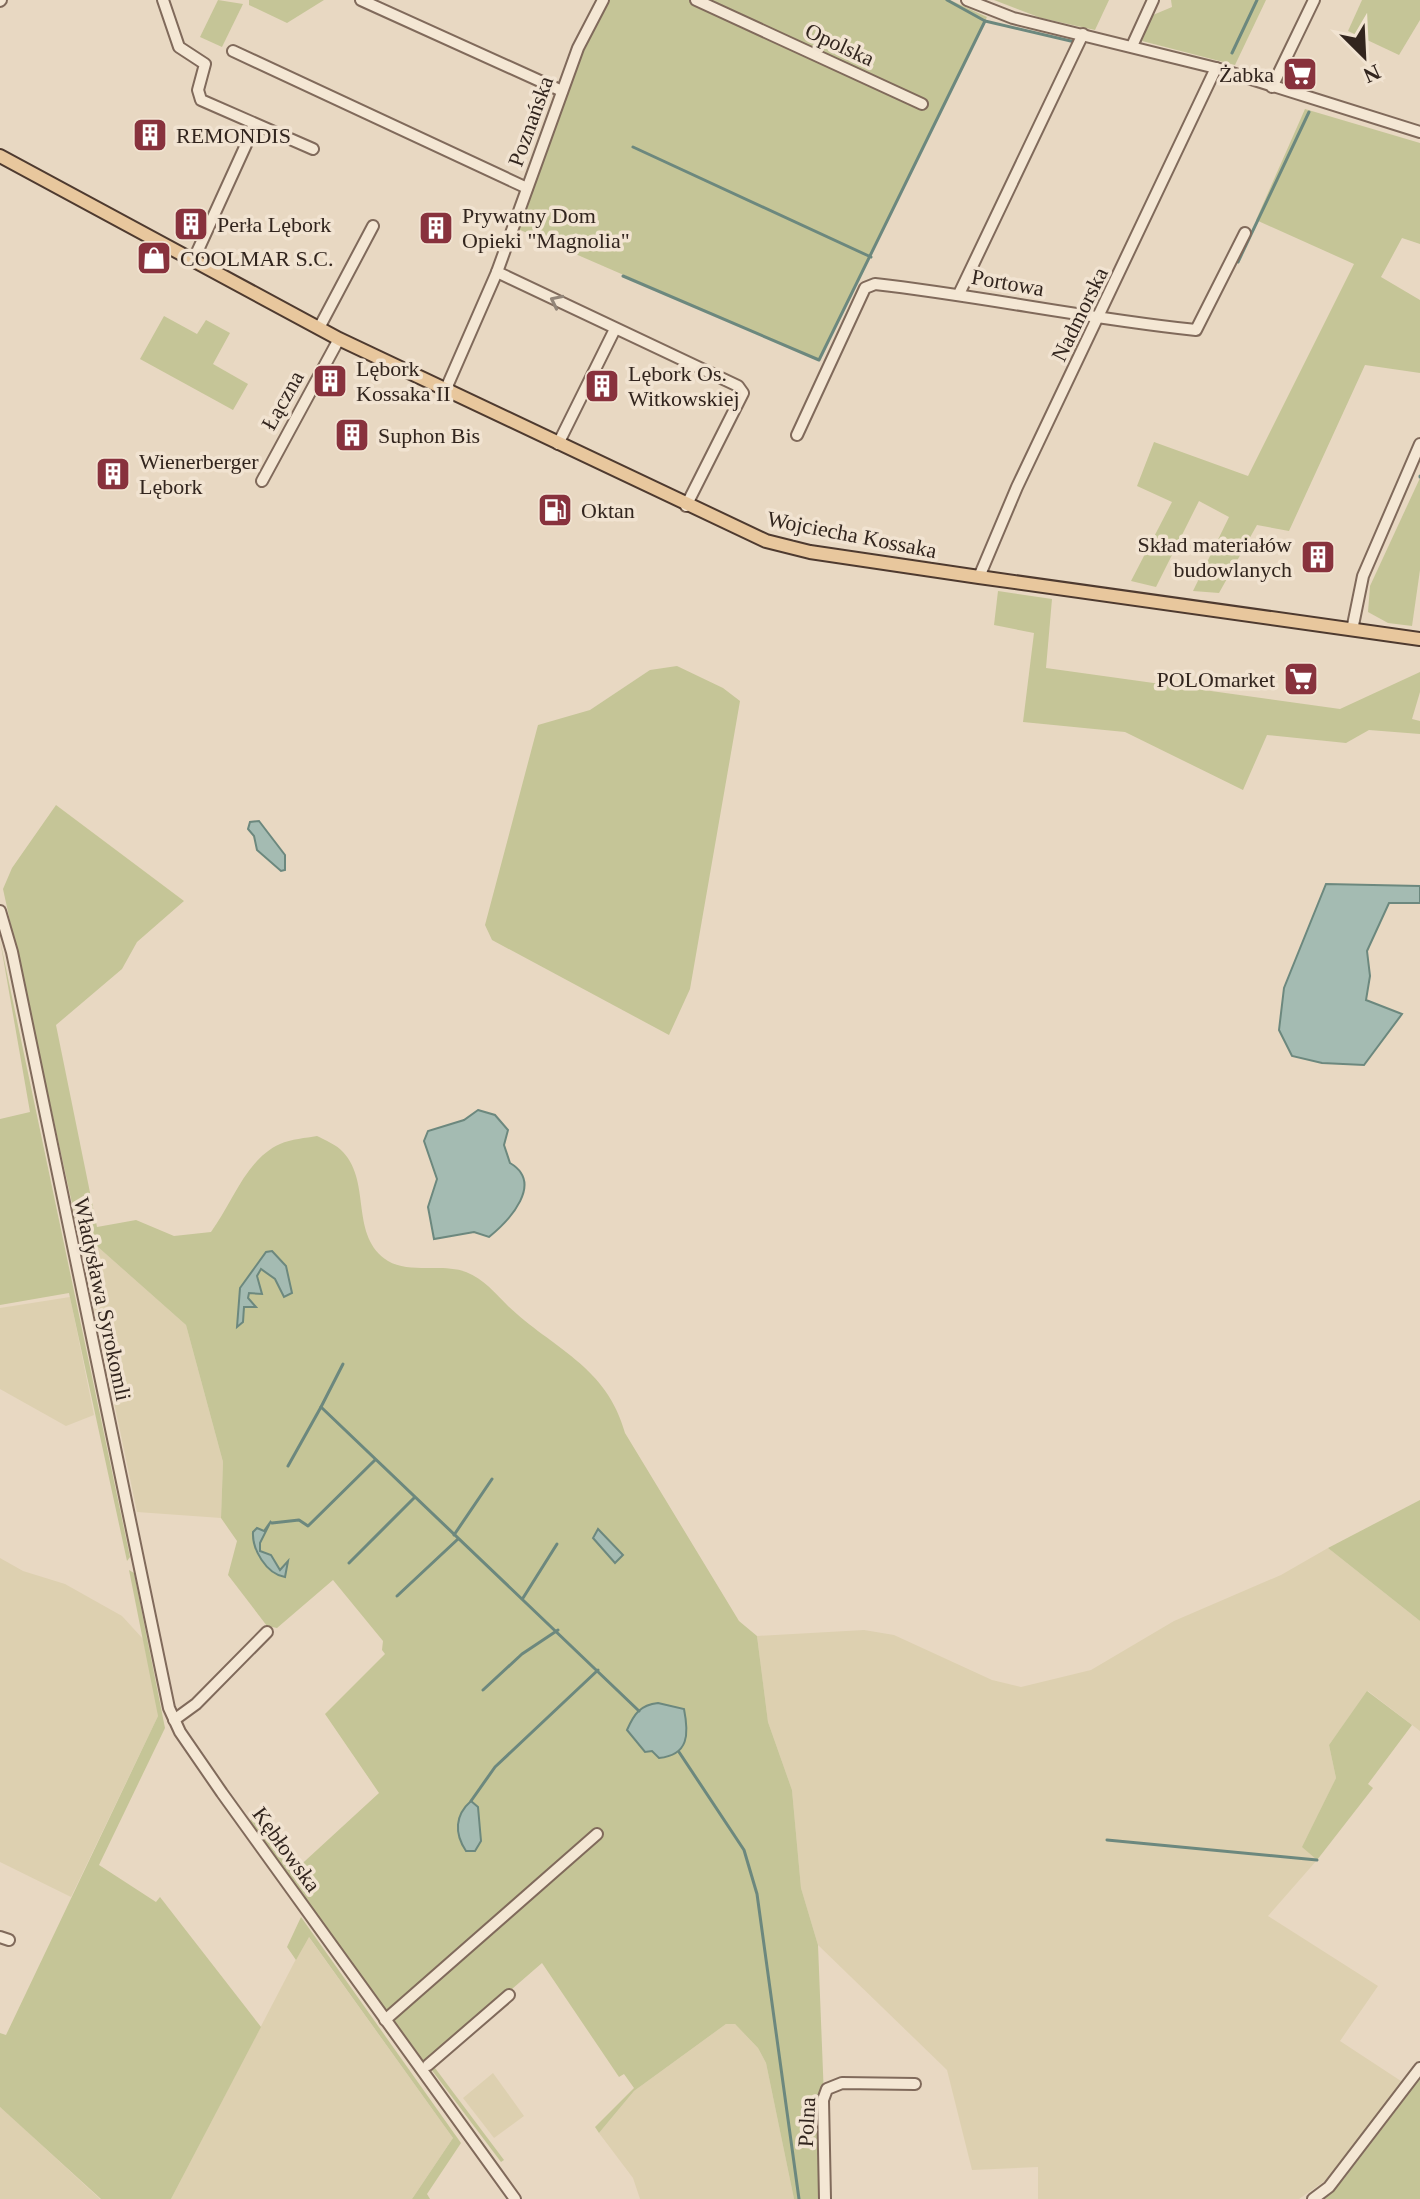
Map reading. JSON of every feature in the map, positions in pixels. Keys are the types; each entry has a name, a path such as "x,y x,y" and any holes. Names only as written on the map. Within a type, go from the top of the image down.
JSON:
{"main road":[{"name":"Wojciecha Kossaka","path":"0,156 339,339 686,506 785,547 1420,639"}],"street":[{"path":"163,0 179,47 205,64 198,97 313,149"},
{"path":"361,0 562,91"},
{"name":"Poznańska","path":"445,391 497,272 578,48 603,0"},
{"name":"Opolska","path":"696,0 922,104"},
{"path":"967,0 1013,18 1216,68 1420,132"},
{"path":"1132,46 1153,0"},
{"path":"1272,87 1314,0"},
{"path":"959,294 1083,34"},
{"path":"233,51 527,188"},
{"name":"Nadmorska","path":"979,577 1017,487 1216,68"},
{"path":"193,261 255,125"},
{"path":"319,328 373,226"},
{"name":"Portowa","path":"797,435 865,288 875,284 959,294 1098,320 1196,330 1245,233"},
{"path":"497,272 738,386 743,393 686,506"},
{"path":"558,444 615,329"},
{"name":"Łączna","path":"262,481 339,339"},
{"path":"1352,630 1363,576 1420,444"},
{"name":"Władysława Syrokomli","path":"0,911 12,952 165,1696"},
{"path":"174,1720 196,1704 267,1632"},
{"name":"Kębłowska","path":"165,1696 174,1720 515,2199"},
{"path":"385,2020 597,1834"},
{"path":"428,2065 509,1995"},
{"path":"1313,2199 1329,2187 1420,2068"},
{"name":"Polna","path":"825,2199 823,2100 829,2086 842,2083 915,2084"}],"shaded area":[{"path":"259,821 285,855 285,870 281,871 257,850 254,836 248,829 250,822"},
{"path":"1326,884 1420,886 1420,903 1389,903 1367,951 1370,976 1366,1000 1402,1014 1364,1065 1322,1063 1292,1056 1279,1030 1284,988"},
{"path":"478,1110 495,1115 508,1130 504,1145 510,1163 520,1171 524,1191 514,1211 489,1237 474,1232 434,1239 428,1207 437,1179 424,1141 428,1131 464,1120"},
{"path":"98,1247 186,1325 223,1462 221,1518 137,1512 82,1249"},
{"path":"272,1251 286,1266 292,1293 284,1297 275,1279 261,1269 257,1276 262,1294 249,1293 248,1298 256,1307 244,1307 243,1322 237,1327 240,1288 266,1252"},
{"path":"70,1297 94,1415 66,1426 0,1389 0,1308"},
{"path":"271,1521 260,1543 260,1551 271,1555 280,1570 288,1561 285,1577 266,1566 253,1539 257,1528 264,1531"},
{"path":"598,1529 623,1555 615,1563 593,1538"},
{"path":"1328,1548 1420,1621 1420,1731 1368,1691 1329,1745 1336,1778 1303,1847 1317,1860 1268,1916 1378,1986 1340,2041 1404,2083 1329,2178 1299,2199 1038,2199 1038,2167 972,2170 947,2070 818,1945 801,1888 792,1790 768,1722 757,1636 864,1630 894,1635 992,1680 1021,1687 1091,1670 1174,1621 1281,1575"},
{"path":"0,1558 23,1571 65,1584 122,1616 143,1639 157,1702 158,1716 71,1897 0,1862"},
{"path":"658,1703 684,1709 686,1727 685,1742 681,1748 676,1753 659,1758 652,1751 645,1752 627,1730 638,1711"},
{"path":"471,1801 478,1807 481,1841 475,1851 466,1851 459,1838 458,1824 462,1812"},
{"path":"308,1936 453,2138 412,2199 171,2199"},
{"path":"726,2024 735,2024 758,2048 766,2063 794,2199 640,2199 633,2178 599,2133 634,2091"},
{"path":"493,2073 524,2116 494,2138 463,2098"},
{"path":"0,2107 20,2125 100,2199 0,2199"}],"green space":[{"path":"218,0 243,4 222,47 200,37"},
{"path":"249,0 324,0 287,23 249,5"},
{"path":"609,0 950,0 987,17 819,360 518,229 583,49"},
{"path":"994,0 1109,0 1095,30 1041,18"},
{"path":"1171,0 1266,0 1235,65 1142,41 1153,15 1172,7"},
{"path":"1362,0 1420,0 1420,20 1399,55 1348,31"},
{"path":"1305,109 1420,143 1420,244 1402,238 1381,277 1420,300 1420,373 1365,365 1289,531 1257,525 1219,593 1193,591 1229,517 1199,501 1156,587 1131,581 1172,502 1137,486 1154,442 1248,476 1354,264 1256,220"},
{"path":"164,316 197,334 206,320 230,333 213,364 248,384 233,410 140,359"},
{"path":"1420,478 1420,570 1412,626 1388,623 1368,612 1370,586"},
{"path":"998,591 1052,599 1046,668 1340,709 1420,672 1420,692 1412,719 1420,721 1420,734 1369,730 1346,743 1267,735 1243,790 1125,732 1023,722 1034,633 994,625"},
{"path":"677,666 723,688 740,701 690,989 669,1035 492,940 485,925 538,725 590,710 650,670"},
{"path":"56,805 184,901 137,942 122,969 56,1025 97,1227 136,1220 174,1236 211,1232 249,1171 268,1151 284,1142 317,1136 334,1145 352,1165 369,1238 388,1261 406,1267 457,1269 472,1275 592,1374 617,1410 625,1433 739,1621 757,1636 768,1722 792,1790 801,1888 818,1945 828,2199 794,2199 766,2063 758,2048 735,2024 726,2024 634,2091 599,2133 595,2127 634,2088 624,2074 619,2077 542,1963 426,2064 249,1823 254,1814 293,1872 379,1793 325,1714 385,1654 383,1641 333,1580 277,1628 267,1626 228,1575 237,1541 221,1518 223,1462 186,1325 98,1247 82,1249 3,889 12,868"},
{"path":"0,940 130,1557 127,1561 69,1293 0,1305 0,1119 30,1112"},
{"path":"1420,1500 1420,1621 1328,1548"},
{"path":"129,1570 134,1573 165,1728 99,1865 156,1902 160,1897 261,2027 171,2199 101,2199 0,2107 0,2033 6,2035 158,1716"},
{"path":"1367,1691 1412,1725 1368,1784 1373,1788 1317,1860 1302,1847 1336,1778 1329,1745"},
{"path":"301,1917 461,2143 427,2194 430,2199 412,2199 453,2138 309,1937 296,1960 287,1947"},
{"path":"435,2068 504,2160 501,2162 431,2069"},
{"path":"1420,2079 1420,2199 1322,2199 1343,2180"}],"waterway":[{"path":"947,0 985,21 1075,42"},
{"path":"1232,53 1257,0"},
{"path":"623,276 819,360 985,21"},
{"path":"1238,262 1309,112"},
{"path":"633,147 871,257"},
{"path":"321,1407 343,1364"},
{"path":"288,1466 321,1407 639,1711"},
{"path":"272,1523 299,1520 308,1526 375,1460"},
{"path":"454,1535 492,1479"},
{"path":"349,1563 414,1498"},
{"path":"397,1596 458,1539"},
{"path":"523,1598 557,1544"},
{"path":"483,1690 522,1654 558,1630"},
{"path":"471,1801 495,1767 598,1670"},
{"path":"679,1752 744,1850 757,1894 799,2199"},
{"path":"1107,1840 1317,1860"}],"place":[{"name":"Żabka","path":"1300,74"},
{"name":"REMONDIS","path":"150,135"},
{"name":"Perła Lębork","path":"191,224"},
{"name":"Prywatny Dom Opieki \"Magnolia\"","path":"436,228"},
{"name":"COOLMAR S.C.","path":"154,258"},
{"name":"Lębork Kossaka II","path":"330,381"},
{"name":"Lębork Os. Witkowskiej","path":"602,386"},
{"name":"Suphon Bis","path":"352,435"},
{"name":"Wienerberger Lębork","path":"113,474"},
{"name":"Oktan","path":"555,510"},
{"name":"Skład materiałów budowlanych","path":"1318,557"},
{"name":"POLOmarket","path":"1301,679"}]}
